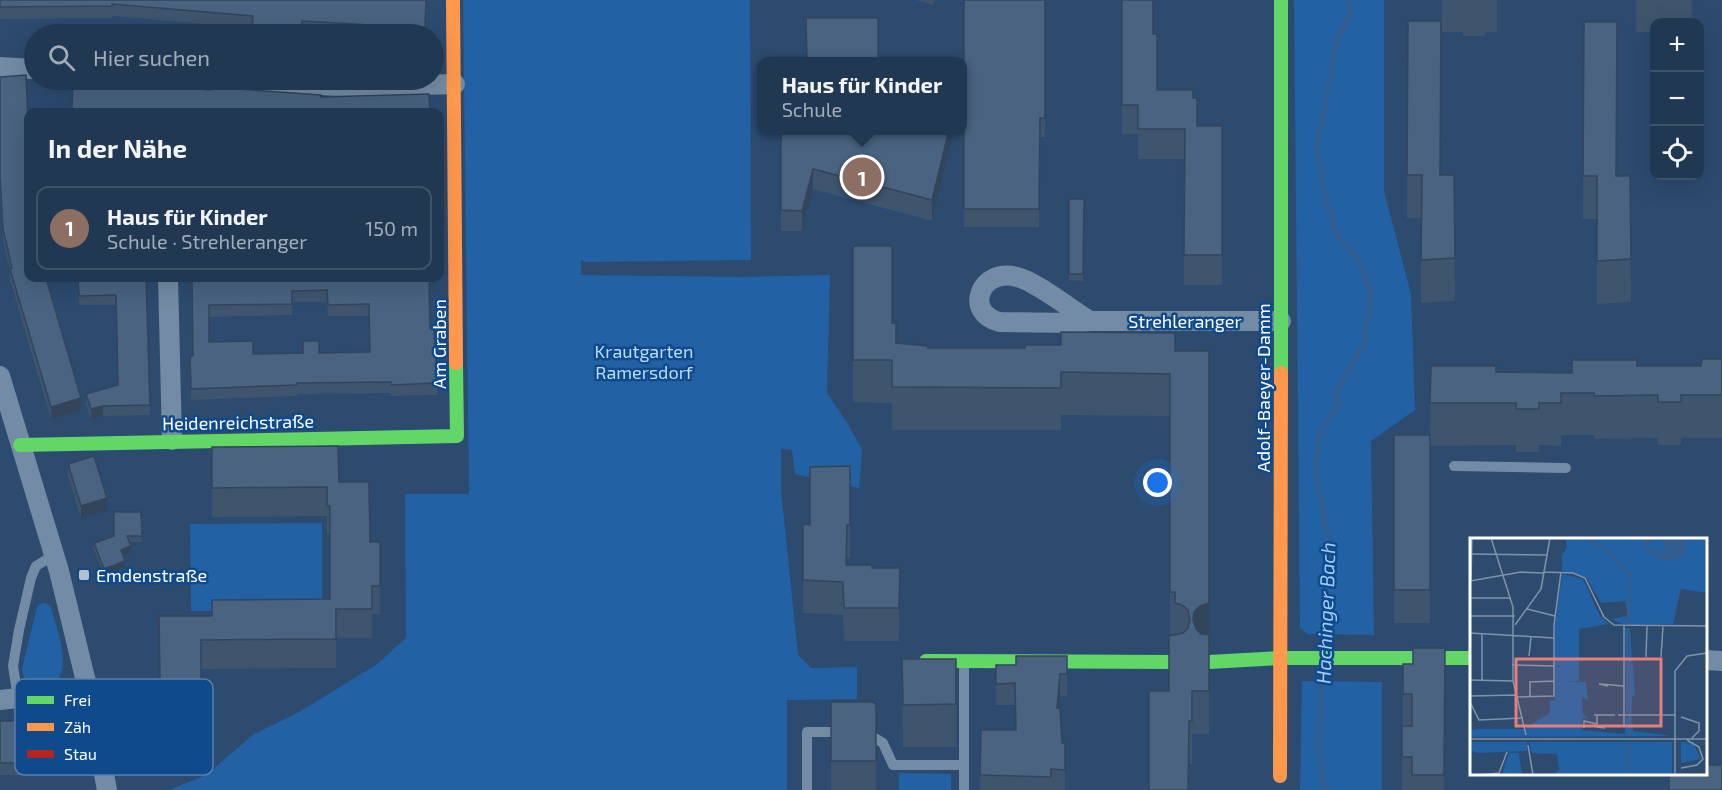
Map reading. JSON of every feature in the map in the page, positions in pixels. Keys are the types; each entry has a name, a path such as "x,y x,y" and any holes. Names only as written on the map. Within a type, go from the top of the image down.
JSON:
{"street":[{"name":"Am Graben","path":"453,0 455,84 448,264 457,436"},
{"name":"Adolf-Baeyer-Damm","path":"1280,776 1281,0"},
{"path":"0,67 24,68"},
{"path":"444,84 455,84"},
{"name":"Strehleranger","path":"1090,321 1019,277 1000,275 991,278 985,283 979,298 982,312 992,320 1010,322 1281,321"},
{"path":"168,282 172,440"},
{"path":"0,376 12,432 54,555 85,679"},
{"name":"Heidenreichstraße","path":"12,432 172,440 457,436"},
{"path":"1209,662 1281,658 1470,658"},
{"path":"1707,660 1722,661"},
{"path":"926,661 1174,662"},
{"path":"104,775 107,790"}],"lane":[{"path":"1454,466 1566,468"},
{"path":"9,699 19,630 31,578 36,566 54,555"},
{"path":"964,661 964,790"},
{"path":"807,790 807,732 868,732 883,743 892,765 964,765"}],"green space":[{"name":"Krautgarten Ramersdorf","path":"463,0 750,0 751,260 586,262 581,260 581,275 743,277 830,275 827,393 862,450 859,488 795,474 792,450 781,449 781,490 798,655 811,668 857,667 857,699 787,700 787,790 169,790 206,775 213,775 213,769 254,734 299,712 376,665 406,638 405,494 469,494"},
{"path":"1294,0 1384,0 1384,191 1411,294 1415,410 1371,441 1374,635 1308,634 1300,628"},
{"path":"322,523 322,610 191,611 190,524"},
{"path":"46,603 51,607 57,627 63,663 58,679 25,679 22,669 37,607"},
{"path":"1302,681 1382,682 1382,790 1300,790"},
{"path":"899,773 951,774 951,790 899,790"}],"building":[{"path":"0,0 426,0 425,24 302,21 302,24 253,24 253,16 112,4 112,6 0,7"},
{"path":"964,0 1045,0 1045,118 1040,118 1039,209 964,209 967,57 964,57"},
{"path":"1122,0 1153,0 1153,34 1157,34 1157,90 1193,90 1193,98 1197,98 1197,126 1222,126 1222,255 1184,255 1185,129 1138,129 1138,105 1122,105"},
{"path":"806,18 878,18 878,57 807,57"},
{"path":"1408,21 1441,21 1440,175 1454,175 1455,258 1421,260 1422,175 1407,175"},
{"path":"1584,22 1617,22 1616,176 1630,176 1631,259 1597,261 1597,176 1583,176"},
{"path":"24,75 24,90 27,90 27,108 24,108 24,282 47,282 81,398 51,407 10,269 12,268 3,229 0,177 0,77"},
{"path":"73,90 252,90 321,95 321,97 429,94 430,108 72,108"},
{"path":"781,135 948,135 932,200 813,169 802,211 781,210"},
{"path":"1069,199 1084,199 1083,274 1069,274"},
{"path":"853,246 892,246 892,323 896,323 896,343 928,346 928,348 1025,348 1025,345 1061,345 1061,332 1175,333 1175,351 1209,351 1209,603 1200,606 1194,612 1193,619 1196,629 1201,634 1209,635 1209,691 1192,691 1188,790 1149,790 1149,691 1169,691 1169,636 1183,633 1188,628 1190,620 1188,610 1175,603 1175,592 1170,592 1170,374 1061,372 1061,388 892,387 892,360 853,360"},
{"path":"78,282 146,282 150,405 103,406 91,409 86,394 118,385 116,295 79,296"},
{"path":"192,282 429,282 430,328 434,328 437,383 391,385 391,382 297,383 297,385 191,389 190,356 193,356","holes":["327,290 328,305 369,304 370,352 319,353 319,341 303,341 303,353 253,354 253,341 209,342 209,305 292,304 292,291"]},
{"path":"1702,359 1722,359 1722,395 1681,395 1681,402 1658,402 1658,395 1594,396 1594,393 1561,393 1561,403 1539,403 1539,409 1516,409 1516,403 1430,403 1431,366 1496,366 1496,372 1572,373 1572,360 1637,360 1637,366 1701,366"},
{"path":"1394,435 1430,435 1430,590 1394,590"},
{"path":"338,446 339,482 369,482 370,542 380,542 380,586 372,586 372,609 336,609 336,639 201,640 201,679 160,679 159,616 212,616 212,600 330,599 330,506 327,506 327,487 212,488 212,447"},
{"path":"94,456 107,498 81,506 68,464"},
{"path":"850,466 850,525 847,525 846,565 900,568 899,608 844,608 843,582 803,580 803,524 810,525 810,467"},
{"path":"114,512 141,512 142,536 127,536 131,546 121,550 125,561 104,569 94,543 114,536"},
{"path":"1413,648 1445,648 1444,775 1412,775 1412,757 1402,757 1402,726 1412,726 1412,694 1403,694 1403,664 1413,664"},
{"path":"1016,656 1067,656 1067,674 1060,674 1057,708 1060,708 1062,743 1065,743 1065,770 1051,769 1051,777 980,775 981,730 1016,730 1015,683 996,684 996,665 1016,665"},
{"path":"902,659 956,659 956,704 903,705"},
{"path":"831,702 873,702 876,705 876,761 831,761"},
{"path":"0,721 15,721 15,763 0,763"},
{"path":"1707,765 1722,765 1722,790 1669,790 1669,775 1707,775"}],"waterway":[{"name":"Hachinger Bach","path":"1323,651 1329,541 1315,469 1318,441 1324,425 1338,407 1336,392 1364,344 1371,293 1359,260 1338,237 1326,202 1317,149 1337,40 1352,11 1348,0"},
{"name":"Hachinger Bach","path":"1323,666 1319,753 1325,790"}],"traffic: fast":[{"path":"1281,0 1281,373"},
{"path":"20,445 457,436 456,363"},
{"path":"1209,662 1281,658 1470,658"},
{"path":"926,661 1174,662"}],"traffic: slow":[{"path":"453,0 456,363"},
{"path":"1280,776 1281,373"}],"place":[{"name":"Haus für Kinder","path":"862,177"},
{"name":"Emdenstraße","path":"84,575"}]}
